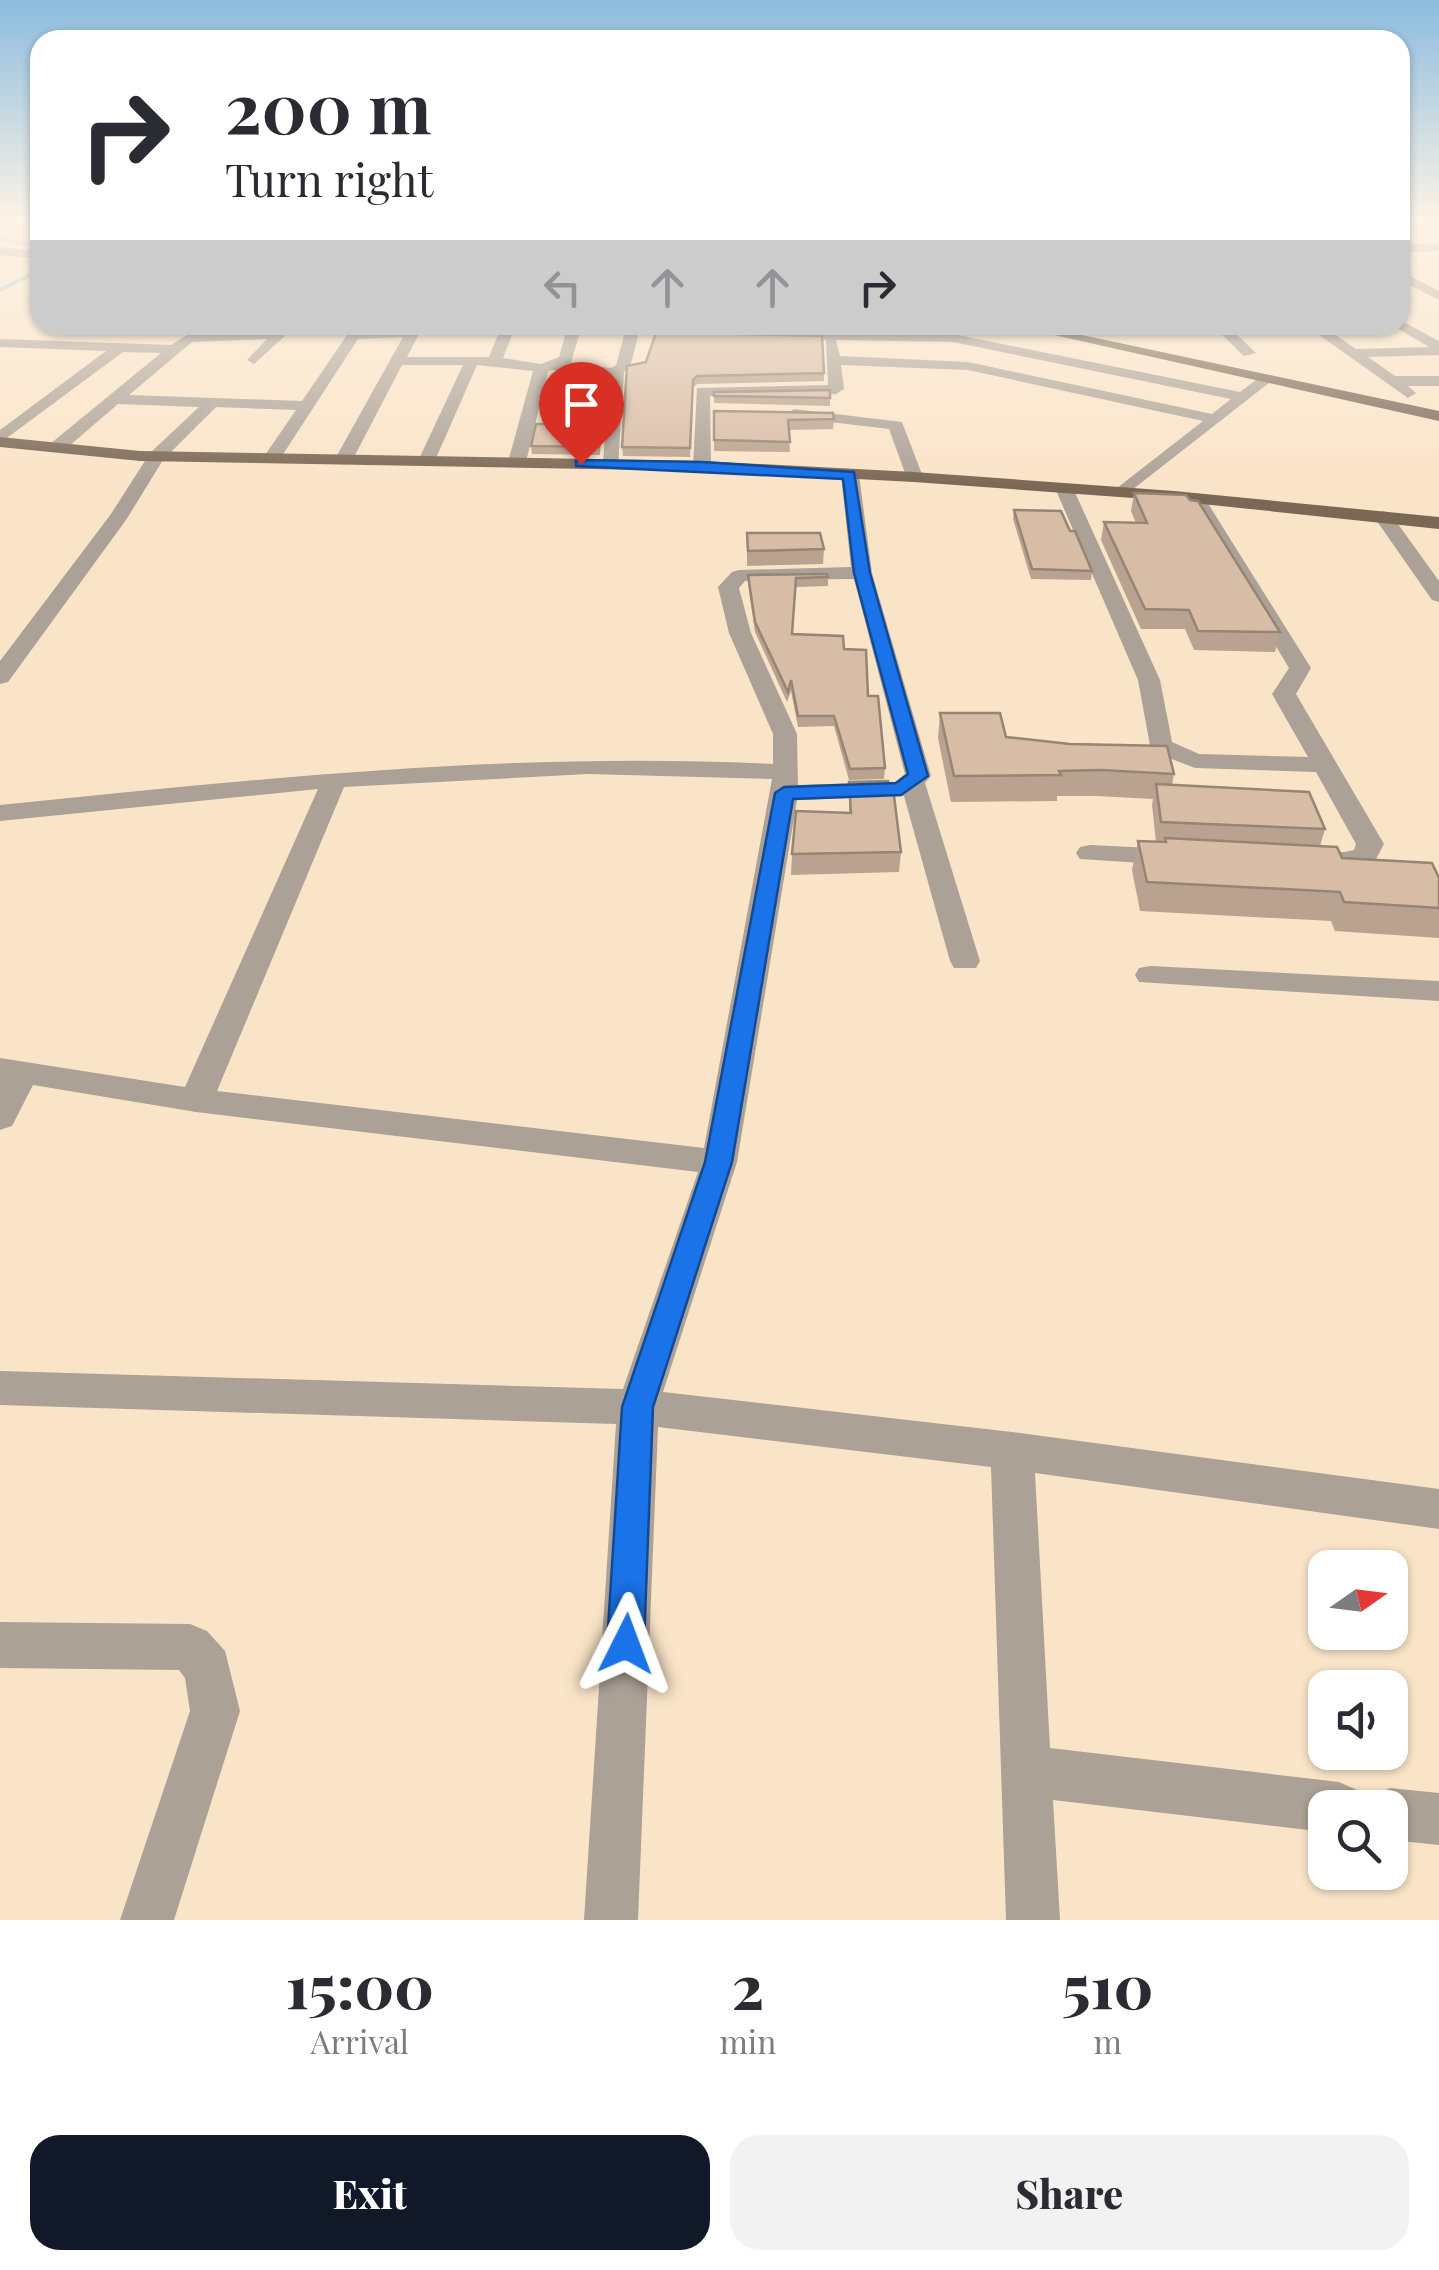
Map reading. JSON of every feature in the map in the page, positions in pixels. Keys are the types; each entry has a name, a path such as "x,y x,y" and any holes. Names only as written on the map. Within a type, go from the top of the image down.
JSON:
{"main road":[{"path":"1061,335 1439,416"},
{"path":"0,440 156,457 702,466 914,477 1196,498 1439,523"}],"street":[{"path":"1410,330 1439,349"},
{"path":"56,448 172,349 194,336 236,335"},
{"path":"254,360 278,335"},
{"path":"272,458 354,336 369,335"},
{"path":"344,460 412,335"},
{"path":"495,362 506,335"},
{"path":"548,367 566,360 572,335"},
{"path":"399,362 495,362 614,372 623,367 631,335"},
{"path":"750,335 750,352"},
{"path":"702,466 709,413 704,389 842,391 829,335"},
{"path":"911,335 953,338 1244,397"},
{"path":"1230,335 1249,353"},
{"path":"1327,335 1408,393"},
{"path":"0,343 172,349"},
{"path":"0,440 119,348"},
{"path":"1353,353 1439,349"},
{"path":"833,360 968,366 1215,419"},
{"path":"426,461 472,361"},
{"path":"517,462 548,367"},
{"path":"750,370 750,389"},
{"path":"612,464 617,373 614,372"},
{"path":"1123,492 1266,380"},
{"path":"1392,381 1439,381"},
{"path":"114,399 306,406"},
{"path":"0,677 119,516 156,457 212,403"},
{"path":"874,404 883,407 896,425 914,477"},
{"path":"782,414 834,416 896,425"},
{"path":"0,813 335,779 574,768 720,767 784,782 901,789 918,776 862,573 850,475"},
{"path":"1064,488 1148,680 1160,746 1195,761 1324,765"},
{"path":"1196,498 1300,668 1284,694 1370,844 1365,855 1338,864 1281,862"},
{"path":"1384,517 1439,596"},
{"path":"611,1920 638,1407 718,1162 784,782 785,734 780,714 740,633 728,587 739,576 754,574 862,573"},
{"path":"196,1100 335,779"},
{"path":"913,783 966,961"},
{"path":"1090,853 1204,858"},
{"path":"1150,975 1439,990"},
{"path":"0,1118 12,1071 196,1100 718,1162"},
{"path":"0,1388 638,1407 1012,1451 1439,1509"},
{"path":"1012,1451 1032,1920"},
{"path":"0,1645 190,1647 208,1668 215,1711 148,1920"},
{"path":"1026,1771 1308,1804"},
{"path":"1408,1816 1439,1819"}],"building":[{"path":"655,335 822,336 824,373 697,376 693,380 690,448 622,447 627,366 646,362"},
{"path":"830,390 830,398 714,396 714,392"},
{"path":"714,411 833,413 834,419 788,420 790,442 714,440"},
{"path":"536,424 601,424 599,447 531,446"},
{"path":"1134,493 1186,495 1198,501 1280,632 1198,631 1189,610 1145,609 1104,522 1147,523"},
{"path":"1014,510 1061,511 1070,531 1075,531 1092,571 1032,569"},
{"path":"747,533 820,533 824,549 748,551"},
{"path":"748,575 828,577 796,578 792,634 843,636 844,649 866,650 868,696 878,696 885,768 850,769 834,716 798,716 791,680 788,692 755,622"},
{"path":"940,713 1000,713 1006,737 1070,744 1167,746 1174,774 1101,770 1059,771 1061,775 954,776"},
{"path":"888,781 888,788 893,788 901,852 792,854 796,811 851,813 849,782"},
{"path":"1156,784 1309,792 1325,829 1161,822"},
{"path":"1165,838 1337,847 1342,858 1432,863 1439,878 1439,908 1344,902 1340,892 1147,882 1138,841 1166,842"}],"route":[{"path":"581,464 850,475 862,573 918,776 901,789 784,793 718,1162 638,1407 626,1644"}]}
